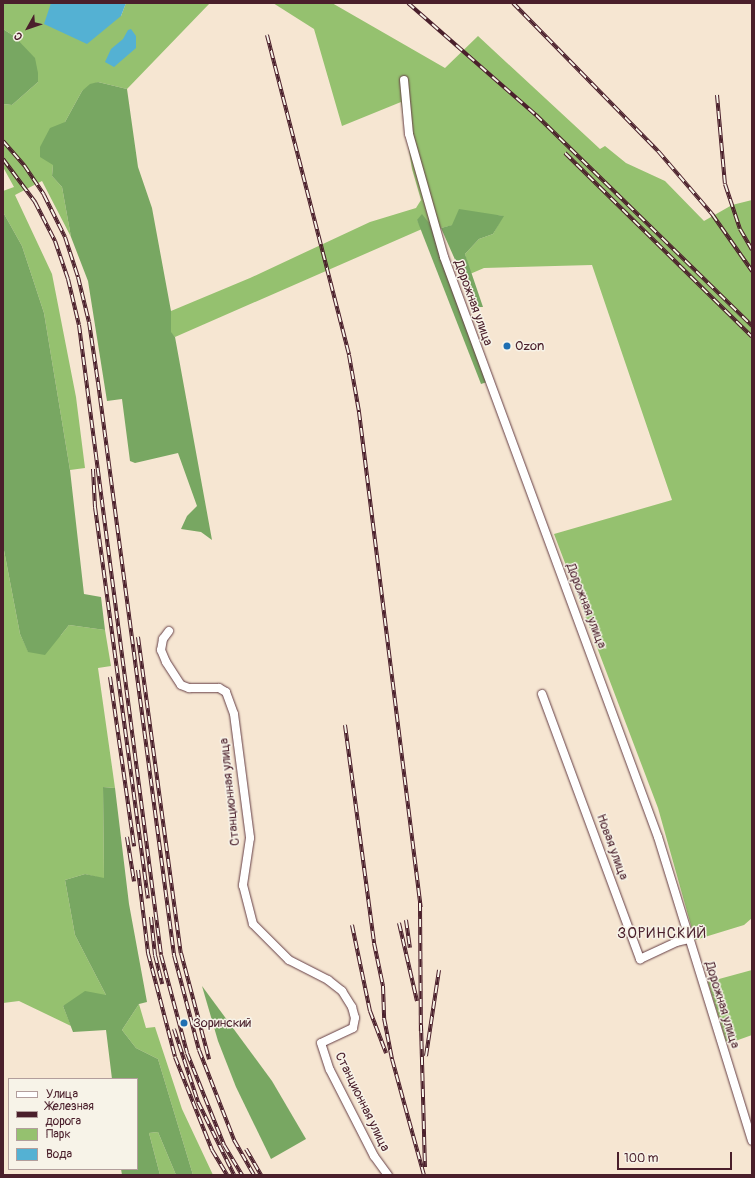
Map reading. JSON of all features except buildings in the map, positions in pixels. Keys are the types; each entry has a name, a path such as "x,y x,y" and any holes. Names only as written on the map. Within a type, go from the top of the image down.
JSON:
{"street":[{"name":"Дорожная улица","path":"404,80 409,134 444,257 595,662 658,837 688,939 752,1141"},
{"name":"Станционная улица","path":"170,631 163,639 161,650 166,662 181,685 189,688 219,688 226,692 234,714 250,838 243,885 253,924 289,960 328,980 342,991 352,1007 355,1018 353,1028 321,1043 330,1070 374,1156 388,1175"},
{"name":"Новая улица","path":"542,694 640,959 676,942 688,939"}],"green space":[{"path":"3,3 51,3 121,16 126,3 210,3 127,89 98,82 82,91 65,122 53,165 52,176 62,187 71,237 42,181 15,195 52,274 76,397 85,468 70,470 44,313 22,246 3,212 3,191 14,187 3,167 3,104 12,105 38,82 14,36 3,29"},
{"path":"273,3 332,3 445,68 478,36 600,149 605,146 626,163 665,181 704,221 732,205 752,200 752,918 744,925 695,940 658,808 554,534 672,500 592,265 484,268 470,274 465,254 479,239 493,234 503,216 494,215 441,228 417,220 422,229 175,337 170,332 171,311 250,278 370,222 416,208 421,200 412,169 401,102 342,126 314,29"},
{"path":"3,29 14,36 35,58 38,73 38,82 12,105 3,104"},
{"path":"98,82 127,89 138,167 152,208 171,311 171,332 175,337 212,540 201,532 181,529 187,516 197,506 178,453 135,463 130,461 122,399 107,401 88,281 71,237 62,187 52,176 53,165 40,157 40,147 50,128 65,122 82,91 90,84"},
{"path":"459,209 504,216 493,234 479,239 465,254 483,307 476,307 441,228 452,225"},
{"path":"3,212 22,246 44,313 70,470 84,594 101,597 105,630 69,625 45,655 28,652 20,634 3,545"},
{"path":"422,214 432,227 487,382 481,384 417,220"},
{"path":"3,545 20,634 28,651 61,635 69,625 105,630 111,666 98,668 115,788 103,787 104,879 85,874 65,880 75,935 106,995 63,1006 71,1026 19,1001 3,1003"},
{"path":"103,787 115,788 129,904 147,1002 139,1004 122,1030 136,1048 158,1059 193,1175 176,1175 158,1132 149,1133 160,1175 122,1175 121,1170 138,1170 138,1078 112,1078 106,1030 73,1032 63,1006 85,991 106,995 75,935 65,880 85,874 104,878"},
{"path":"752,970 752,1035 727,1044 708,982"},
{"path":"202,986 272,1081 306,1139 271,1159 236,1087 218,1041"},
{"path":"139,1004 146,1028 155,1027 182,1109 213,1175 193,1175 158,1059 136,1048 122,1030"},
{"path":"158,1132 176,1175 160,1175 149,1133"}],"water":[{"path":"51,3 126,3 121,16 87,44 44,24"},
{"path":"131,29 136,36 136,48 114,67 105,62 111,49 123,39 128,30"}],"railway":[{"path":"408,3 536,115 752,326"},
{"path":"513,3 658,151 712,214 752,271"},
{"path":"267,35 349,355 359,412 421,907"},
{"path":"717,95 725,184 740,229 752,250"},
{"path":"3,141 24,165 44,195 65,237 78,277 89,322 174,955 199,1050 234,1140 254,1175"},
{"path":"565,153 752,337"},
{"path":"3,159 35,202 55,241 68,279 79,325 161,955 187,1053 224,1145 242,1175"},
{"path":"93,469 95,507 148,898"},
{"path":"138,637 181,953 209,1059"},
{"path":"110,677 134,846"},
{"path":"345,725 374,943 383,986 384,1018 392,1059 424,1175"},
{"path":"127,837 134,881"},
{"path":"138,870 148,953 175,1057 212,1150 227,1175"},
{"path":"420,903 421,1031"},
{"path":"151,917 155,955 162,984"},
{"path":"406,920 410,948"},
{"path":"399,923 417,1001"},
{"path":"352,925 370,1011 386,1053"},
{"path":"426,1056 439,970"},
{"path":"421,1025 425,1167"},
{"path":"174,1029 198,1102 234,1175"},
{"path":"246,1149 261,1175"}],"place":[{"name":"Ozon","path":"507,346"},
{"name":"Зоринский","path":"184,1023"}],"district":[{"name":"ЗОРИНСКИЙ","path":"662,934"}]}
